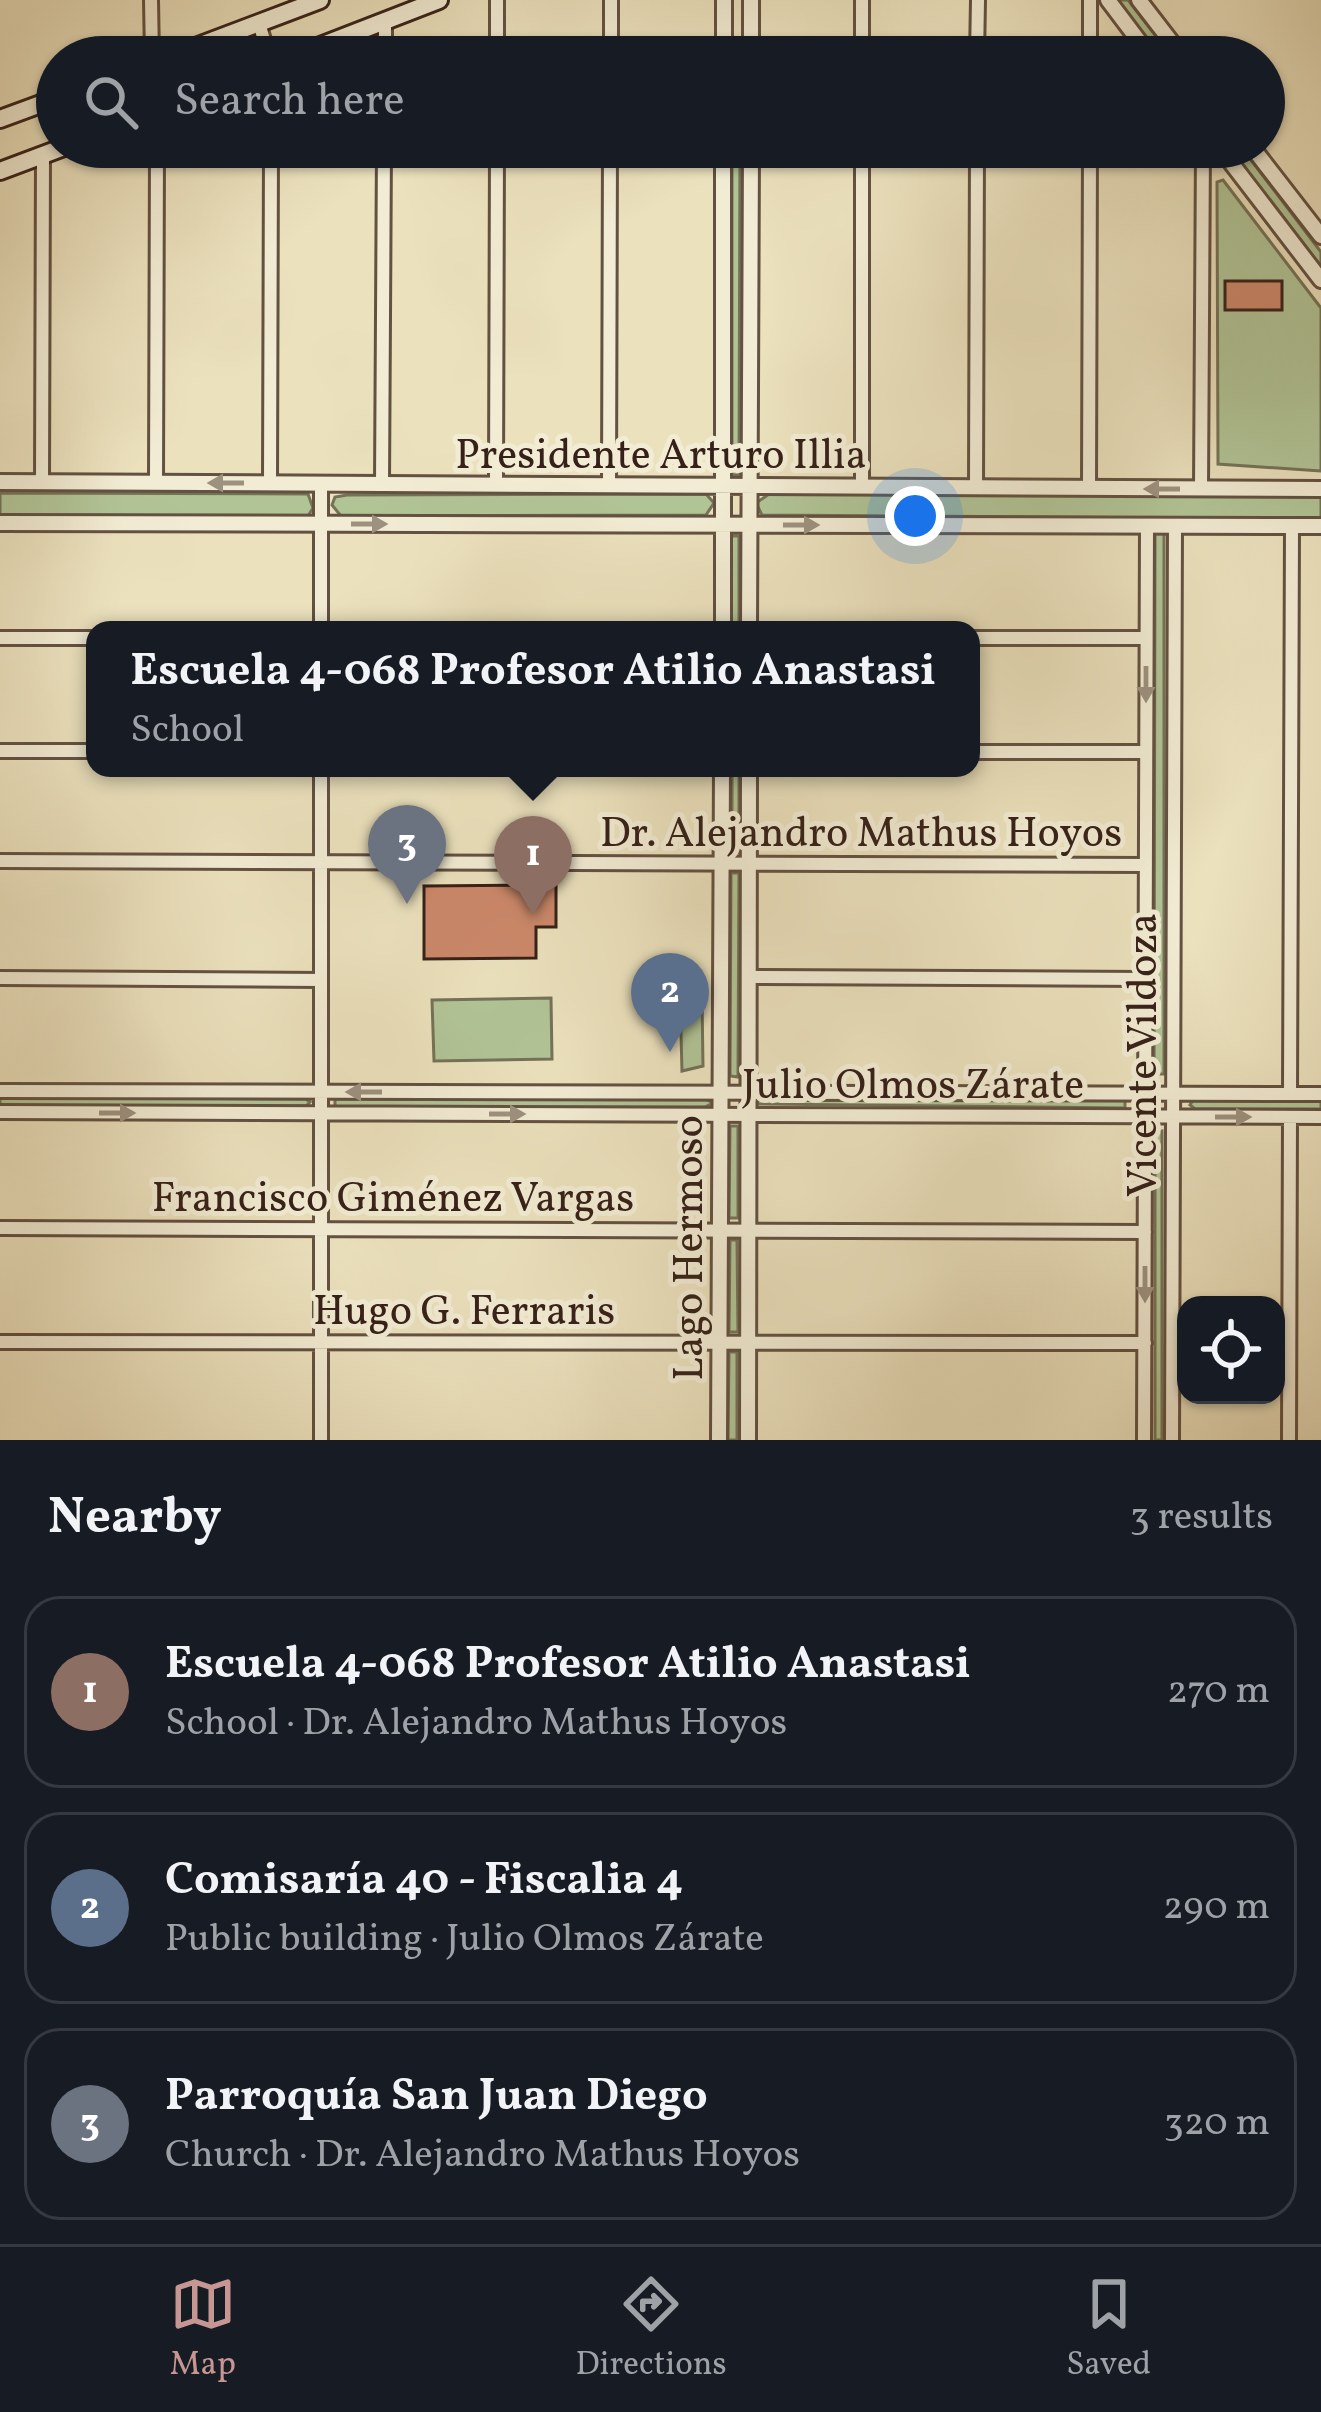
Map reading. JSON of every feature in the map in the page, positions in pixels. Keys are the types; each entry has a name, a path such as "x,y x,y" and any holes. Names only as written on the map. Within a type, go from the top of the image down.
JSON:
{"main road":[{"path":"346,36 440,0"},
{"path":"225,36 314,1"},
{"path":"0,119 36,106"},
{"path":"0,171 36,158"}],"street":[{"path":"152,0 152,36"},
{"path":"497,0 497,36"},
{"path":"611,0 611,36"},
{"path":"724,0 724,36"},
{"path":"751,0 751,36"},
{"path":"862,0 862,36"},
{"path":"977,0 977,36"},
{"path":"1090,0 1090,36"},
{"path":"1108,0 1135,36"},
{"path":"1139,0 1167,36"},
{"path":"385,21 385,36"},
{"path":"259,23 263,36"},
{"path":"42,482 43,168"},
{"path":"157,483 158,168"},
{"path":"270,484 272,168"},
{"path":"382,484 384,168"},
{"path":"496,485 497,168"},
{"path":"609,486 610,168"},
{"path":"722,621 723,168"},
{"path":"749,621 751,168"},
{"path":"862,168 862,488"},
{"path":"976,488 977,168"},
{"path":"1089,488 1090,168"},
{"path":"1201,489 1203,168"},
{"path":"1235,168 1321,280"},
{"path":"1268,168 1321,236"},
{"name":"Presidente Arturo Illia","path":"0,482 1321,489"},
{"path":"321,484 321,621"},
{"name":"Presidente Arturo Illia","path":"0,524 1321,526"},
{"name":"Vicente Vildoza","path":"1144,1440 1147,525"},
{"name":"Vicente Vildoza","path":"1172,1440 1175,525"},
{"path":"1290,1094 1292,526"},
{"path":"0,638 86,638"},
{"path":"980,638 1146,638"},
{"path":"0,751 86,751"},
{"path":"980,752 1146,752"},
{"path":"321,777 321,1440"},
{"name":"Lago Hermoso","path":"719,1440 722,777"},
{"name":"Lago Hermoso","path":"748,1440 749,777"},
{"name":"Dr. Alejandro Mathus Hoyos","path":"0,862 1146,865"},
{"path":"748,977 1145,979"},
{"path":"0,978 321,980"},
{"name":"Julio Olmos Zárate","path":"0,1091 1321,1094"},
{"name":"Julio Olmos Zárate","path":"0,1112 1321,1117"},
{"path":"1289,1440 1290,1117"},
{"name":"Francisco Giménez Vargas","path":"0,1228 1145,1232"},
{"name":"Hugo G. Ferraris","path":"0,1342 1144,1343"}],"green space":[{"path":"1117,0 1128,0 1156,36 1145,36"},
{"path":"732,168 740,168 739,475 732,475"},
{"path":"1245,168 1257,168 1321,252 1321,267"},
{"path":"1223,180 1321,308 1321,471 1218,464 1217,182"},
{"path":"0,493 308,494 313,508 308,516 0,517"},
{"path":"706,494 714,503 706,515 341,516 332,505 335,497 347,495"},
{"path":"769,494 1321,496 1321,519 762,515 756,503"},
{"path":"1155,533 1164,533 1164,1074 1154,1074"},
{"path":"731,536 739,536 739,621 731,621"},
{"path":"732,777 739,777 739,853 732,853"},
{"path":"731,873 739,873 738,1077 730,1076"},
{"path":"702,997 703,1066 682,1071 680,998"},
{"path":"551,998 552,1059 434,1061 432,1000"},
{"path":"0,1097 310,1102 306,1106 0,1106"},
{"path":"335,1099 705,1099 713,1103 705,1107 335,1107"},
{"path":"1125,1099 1125,1108 755,1104 759,1100"},
{"path":"1193,1100 1321,1101 1321,1109 1195,1109 1190,1105"},
{"path":"730,1126 738,1126 738,1218 729,1218"},
{"path":"1162,1131 1162,1440 1155,1440 1155,1132"},
{"path":"730,1240 737,1240 738,1332 729,1332"},
{"path":"729,1352 737,1352 737,1440 728,1440"}],"building":[{"path":"1225,281 1282,281 1282,310 1225,310"},
{"path":"556,885 556,927 536,927 536,958 424,959 424,886"}],"place":[{"name":"Parroquía San Juan Diego","path":"407,904"},
{"name":"Escuela 4-068 Profesor Atilio Anastasi","path":"533,915"},
{"name":"Comisaría 40 - Fiscalia 4","path":"670,1052"}]}
